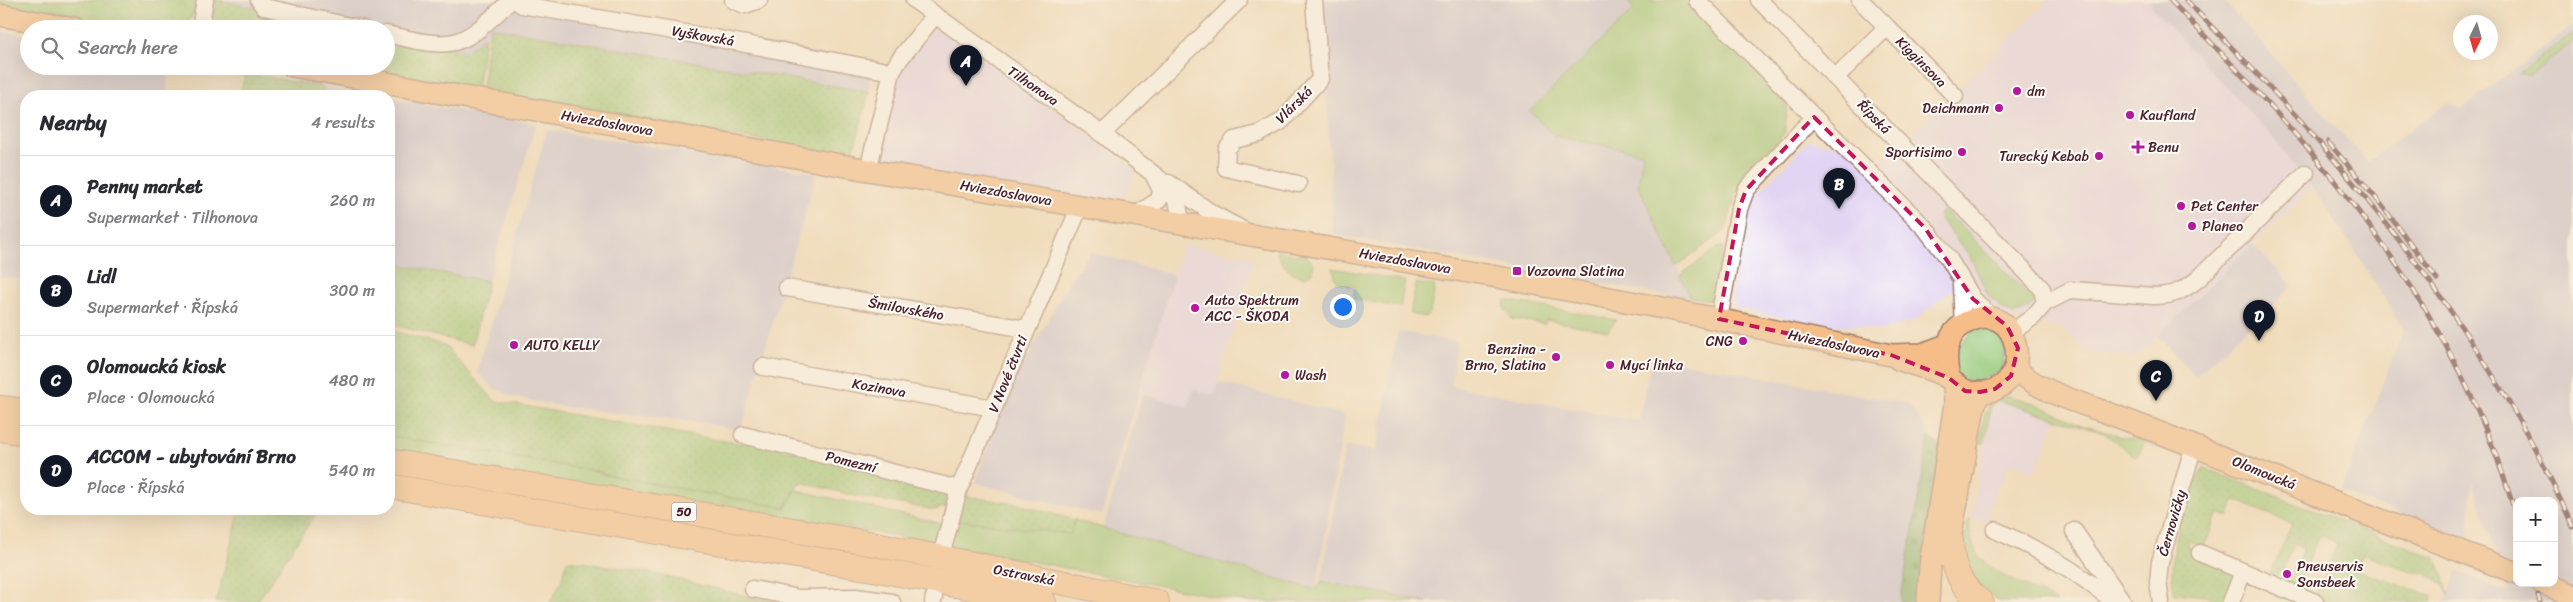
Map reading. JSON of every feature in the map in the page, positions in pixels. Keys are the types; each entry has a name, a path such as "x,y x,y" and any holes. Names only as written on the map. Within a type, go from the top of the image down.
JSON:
{"highway":[{"path":"0,408 20,410"},
{"path":"0,430 20,432"},
{"name":"Ostravská","path":"395,462 870,544 1157,602"},
{"name":"Ostravská","path":"395,487 960,585 1044,602"},
{"path":"1944,534 1954,569 1968,592 1981,602"}],"main road":[{"path":"0,15 26,20"},
{"name":"Hviezdoslavova","path":"342,75 868,170 1255,235 1719,319 1892,355 1922,354 1949,344"},
{"path":"1892,355 1951,381 1965,390 1980,392 1995,389 2011,376 2016,366 2018,348 2012,332 2004,324 1992,318 1975,320 1963,325 1956,331 1949,344 1946,361 1951,381 1955,404 1944,534 1945,564 1940,602"},
{"name":"Olomoucká","path":"2016,366 2024,378 2063,396 2194,445 2508,570"},
{"path":"2003,384 2017,383 2063,396"},
{"path":"1928,602 1930,566 1944,534 1974,406 1980,392"},
{"path":"2552,587 2568,593"}],"street":[{"path":"202,20 205,0"},
{"path":"259,0 264,7 322,20"},
{"path":"395,36 446,45 460,42 482,28 511,0"},
{"name":"Vyškovská","path":"516,0 522,5 714,38 892,72"},
{"path":"733,0 745,6 759,0"},
{"name":"Tilhonova","path":"914,0 1102,134 1152,172 1184,191 1213,214 1255,235"},
{"path":"1102,134 1239,0"},
{"name":"Vlárská","path":"1298,184 1226,168 1227,149 1234,140 1258,134 1282,121 1320,79 1314,0"},
{"path":"1697,0 1925,228 1960,275 1973,299 1992,318"},
{"name":"Řípská","path":"1759,0 2002,246 2042,289 2046,303"},
{"name":"Kigginsova","path":"1860,0 1955,96"},
{"path":"868,170 892,72 935,15"},
{"name":"Kigginsova","path":"1836,77 1887,27"},
{"path":"1719,319 1739,208 1746,190 1814,117"},
{"path":"1136,215 1159,200 1160,186 1152,172"},
{"name":"Tilhonova","path":"1152,172 1174,195 1178,204 1181,222"},
{"path":"2012,332 2033,317 2046,303 2071,290 2154,296 2168,296 2182,292 2198,279 2306,173"},
{"name":"V Nové čtvrti","path":"944,545 959,489 1080,206"},
{"path":"1960,275 1964,299 1963,325"},
{"name":"Šmilovského","path":"787,288 1026,329"},
{"name":"Kozinova","path":"764,367 994,408"},
{"name":"Pomezní","path":"743,435 959,489"},
{"name":"Černovičky","path":"2161,602 2158,582 2160,562 2194,445"},
{"path":"1995,530 2053,557 2114,602"},
{"path":"2074,531 2123,602"},
{"path":"2200,553 2315,602"},
{"path":"2089,582 2091,575 2098,566"},
{"path":"2231,602 2243,572"},
{"path":"753,589 799,598 856,597 892,602"}],"highlighted area":[{"path":"1814,117 1925,228 1973,299 2007,326 2018,348 2011,376 1995,389 1980,392 1965,391 1949,378 1891,355 1719,319 1739,209 1746,190"}],"shaded area":[{"path":"218,0 525,0 870,63 869,92 491,27 485,37 466,51 395,37 395,20 315,20"},
{"path":"1323,0 1626,0 1634,8 1530,111 1554,136 1643,153 1638,185 1692,300 1333,234"},
{"path":"2049,0 2150,0 2154,10 2270,134 2312,188 2136,357 2088,352 2061,328 2006,317 1950,291 1913,321 1879,330 1854,325 1823,325 1736,308 1732,296 1746,217 1753,199 1809,140 1887,159"},
{"path":"2150,0 2223,0 2367,162 2447,103 2462,109 2573,25 2573,602 2444,602 2456,571 2509,593 2472,480 2468,540 2341,491 2404,329 2327,207 2270,134 2154,10"},
{"path":"935,28 943,29 1137,171 1120,206 883,163 879,155 897,75"},
{"path":"0,31 20,34 20,75 168,75 167,90 20,90 20,279 0,277"},
{"path":"323,87 341,90 323,90"},
{"path":"395,99 536,124 488,281 395,264"},
{"path":"547,130 817,173 741,431 706,423 563,407 510,396 493,388 477,372"},
{"path":"2252,244 2293,286 2196,376 2158,336"},
{"path":"1183,245 1254,258 1214,395 1188,407 1139,393"},
{"path":"1091,252 1174,275 1102,515 975,483 1001,404 1071,279"},
{"path":"1398,331 1457,342 1451,386 1639,421 1652,357 1909,404 1928,432 1929,437 1900,602 1427,602 1321,582 1345,446 1376,451"},
{"path":"1218,382 1345,415 1316,590 1103,528 1143,394 1188,407 1193,390 1214,395"},
{"path":"1997,400 2056,419 2035,472 2010,463 2001,485 1997,484 1986,523 1970,518 1990,413"}],"green space":[{"path":"0,0 195,0 193,15 189,20 83,20 0,6"},
{"path":"212,0 218,0 315,20 212,20"},
{"path":"1626,0 1684,0 1787,104 1785,132 1737,192 1725,231 1676,266 1638,185 1643,153 1554,136 1530,111 1634,9"},
{"path":"490,27 869,92 852,156 481,94"},
{"path":"2573,33 2573,42 2530,75 2518,74"},
{"path":"395,37 466,51 485,37 477,90 395,72"},
{"path":"245,75 256,75 323,87 323,90 241,90"},
{"path":"1944,209 2035,301 2028,308 2013,314 2004,310 1989,297 1970,257 1940,219 1939,215"},
{"path":"1721,246 1723,248 1714,294 1710,300 1690,297 1680,275"},
{"path":"1276,251 1308,257 1314,264 1313,272 1306,277 1291,272 1281,261"},
{"path":"395,264 488,281 472,345 395,326"},
{"path":"1333,268 1405,281 1400,307 1353,299 1355,287 1336,282"},
{"path":"1416,283 1435,286 1430,313 1425,317 1410,314"},
{"path":"1505,300 1616,320 1608,331 1546,320 1545,324 1512,319 1504,308"},
{"path":"1973,327 1991,328 2006,343 2001,370 1972,385 1954,372 1957,348 1971,333"},
{"path":"395,332 444,345 495,401 742,444 743,438 954,493 945,507 935,510 860,497 800,482 785,508 602,474 601,472 395,437"},
{"path":"2008,396 2034,403 2084,426 2118,435 2117,437 2141,440 2177,453 2146,442 2136,457 2104,433 1997,400"},
{"path":"1995,401 1991,406 1984,444 1980,442 1984,419 1989,407"},
{"path":"395,437 601,472 602,474 785,508 796,490 943,524 939,543 395,453"},
{"path":"1929,437 1940,445 1921,602 1900,602"},
{"path":"2204,468 2436,558 2449,595 2444,585 2423,572 2412,572 2363,553 2356,570 2434,597 2433,602 2326,602 2315,598 2338,543 2319,535 2298,586 2289,582 2303,548 2294,544 2282,571 2278,570 2276,577 2270,574 2292,524 2235,500 2228,517 2218,513 2204,547 2196,551 2198,545 2189,541 2187,547 2191,549 2190,554 2235,574 2224,602 2206,596 2175,593 2172,579 2172,563 2178,528 2190,494"},
{"path":"965,496 1017,504 1075,520 1070,534 959,520 960,508"},
{"path":"238,515 315,515 257,602 216,602"},
{"path":"1970,518 1971,536 1976,551 1986,563 2012,580 2057,602 2002,602 1980,587 1965,560 1964,539"},
{"path":"959,520 1070,534 1075,520 1316,590 1321,582 1427,602 1246,602 949,546"},
{"path":"567,560 652,573 758,599 795,602 550,602 561,582"}],"railway":[{"path":"2170,0 2280,117 2331,176 2378,237 2420,301 2458,369 2491,441 2513,507"},
{"path":"2186,0 2305,126 2419,267 2488,367 2519,419 2573,527"},
{"path":"2328,142 2380,203 2437,279"},
{"path":"2538,595 2540,602"}],"place":[{"name":"Penny market","path":"966,86"},
{"name":"dm","path":"2017,91"},
{"name":"Deichmann","path":"1999,108"},
{"name":"Kaufland","path":"2130,115"},
{"name":"Benu","path":"2138,147"},
{"name":"Sportisimo","path":"1962,152"},
{"name":"Turecký Kebab","path":"2099,156"},
{"name":"Pet Center","path":"2181,206"},
{"name":"Lidl","path":"1839,209"},
{"name":"Planeo","path":"2192,226"},
{"name":"Vozovna Slatina","path":"1517,271"},
{"name":"Auto Spektrum ACC - ŠKODA","path":"1195,308"},
{"name":"CNG","path":"1743,341"},
{"name":"ACCOM - ubytování Brno","path":"2259,341"},
{"name":"AUTO KELLY","path":"514,345"},
{"name":"Benzina - Brno, Slatina","path":"1556,357"},
{"name":"Mycí linka","path":"1610,365"},
{"name":"Wash","path":"1285,375"},
{"name":"Olomoucká kiosk","path":"2156,401"},
{"name":"Pneuservis Sonsbeek","path":"2287,574"}]}
